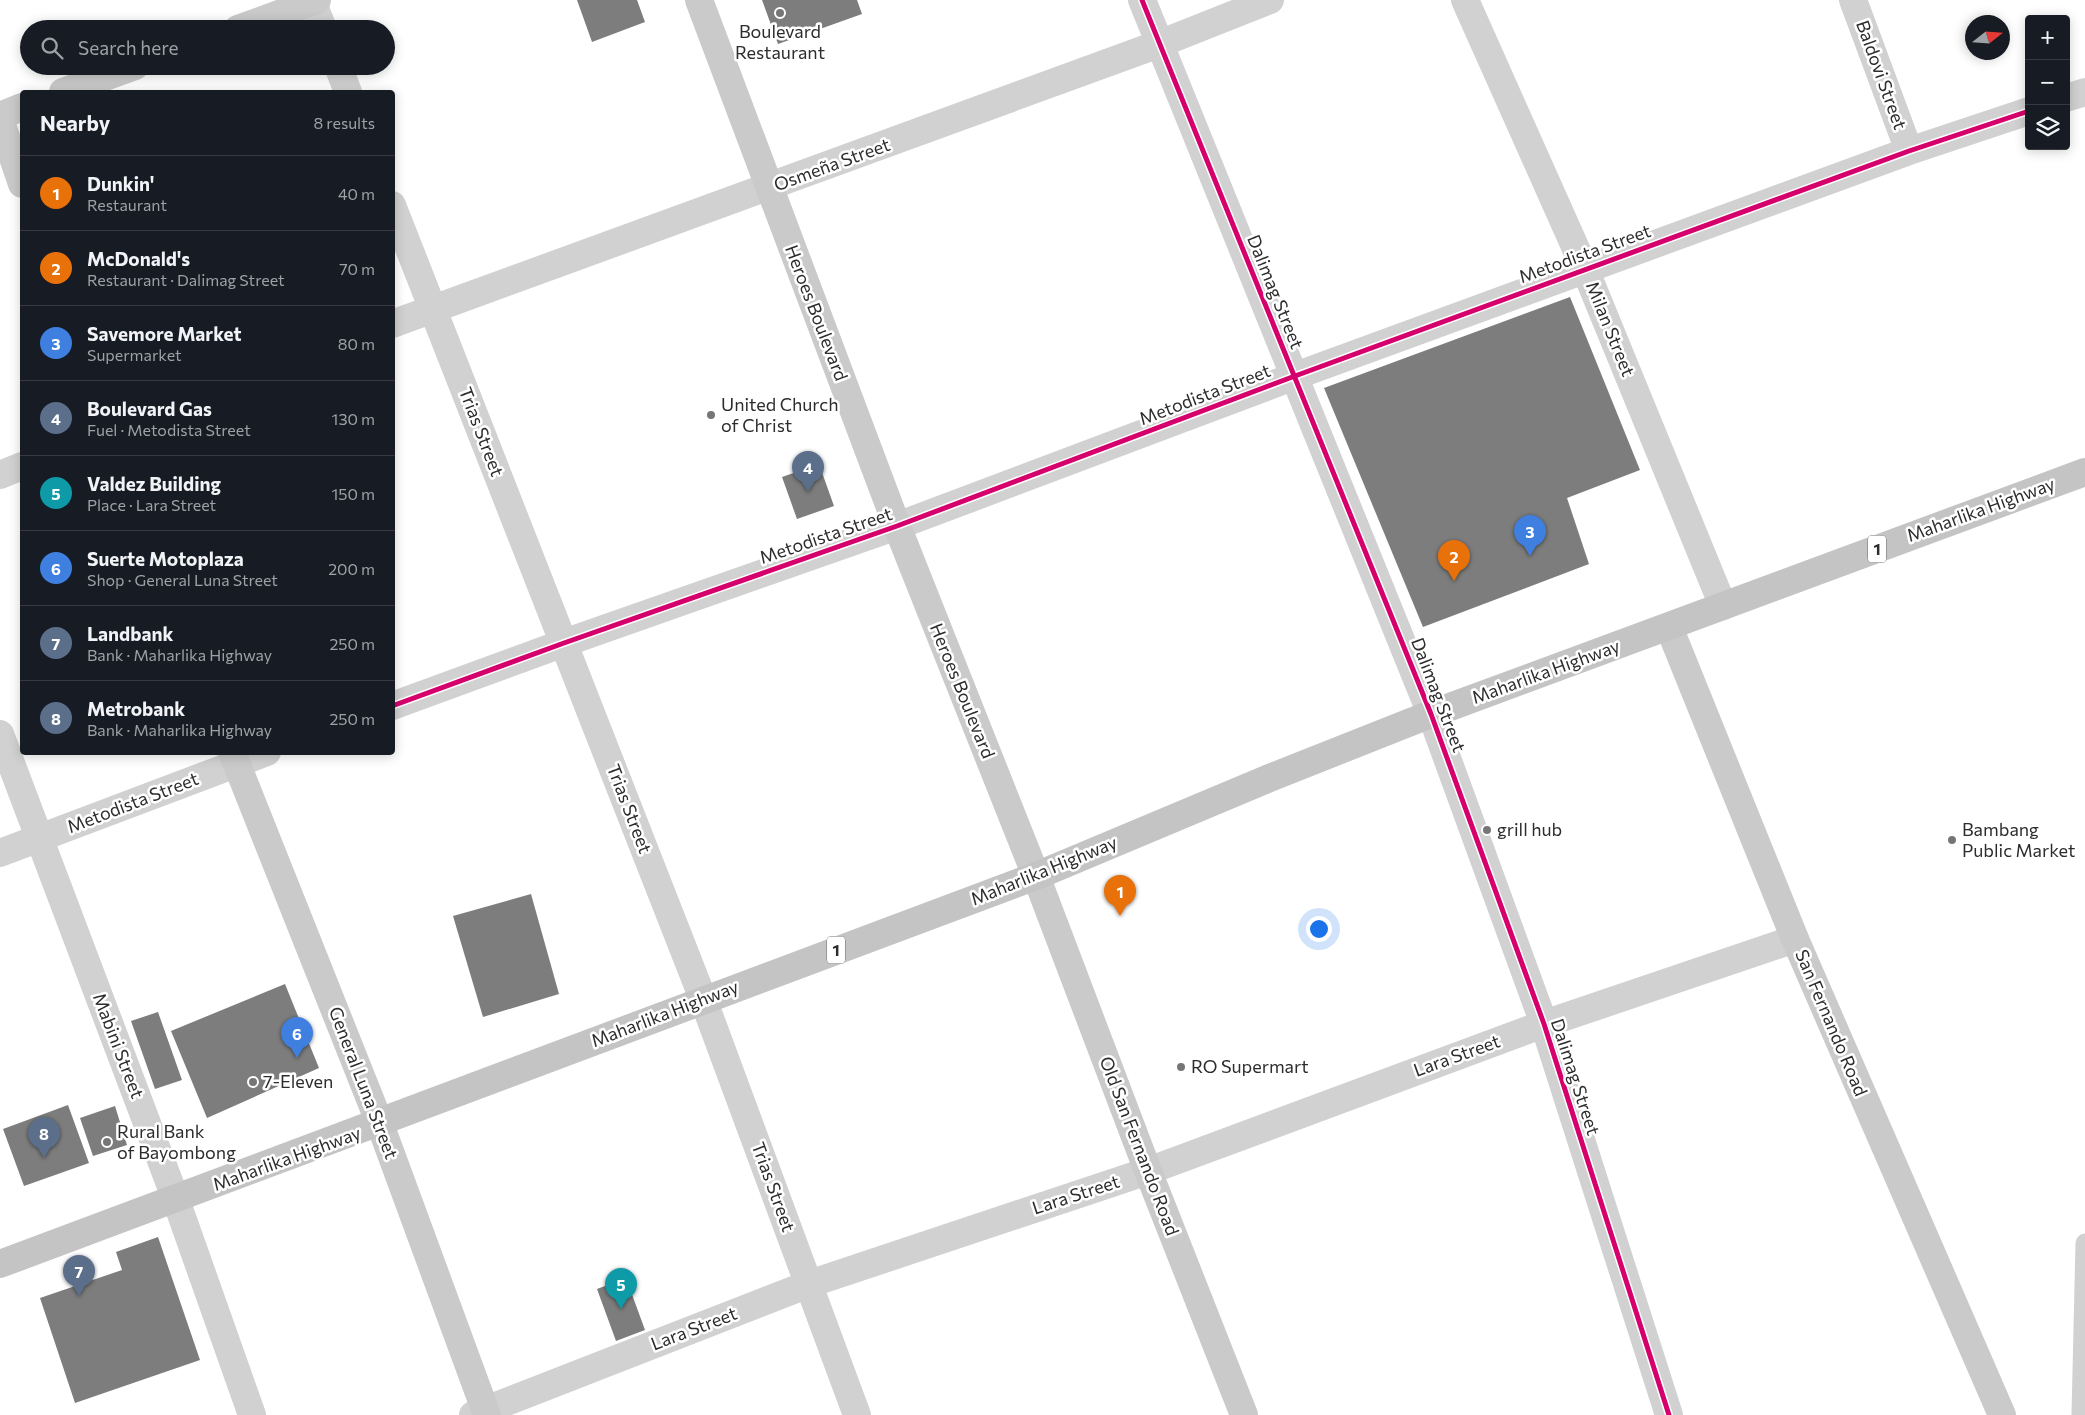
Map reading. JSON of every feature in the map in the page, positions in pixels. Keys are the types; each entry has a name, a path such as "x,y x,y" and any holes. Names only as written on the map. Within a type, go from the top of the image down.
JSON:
{"main road":[{"name":"Heroes Boulevard","path":"699,0 897,526 1036,876"},
{"path":"262,20 314,1"},
{"path":"69,90 110,75"},
{"path":"20,108 0,117 20,178"},
{"name":"Maharlika Highway","path":"0,1264 380,1124 703,999 1036,876 1272,777 1432,714 2085,472"},
{"name":"San Fernando Road","path":"1669,627 1795,939 2002,1415"},
{"name":"General Luna Street","path":"234,758 380,1124 482,1413"},
{"name":"Old San Fernando Road","path":"1036,876 1148,1171 1244,1415"}],"street":[{"name":"Dalimag Street","path":"1142,0 1432,714 1544,1024 1670,1415"},
{"name":"Osmeña Street","path":"395,323 769,188 1159,44 1270,0"},
{"name":"Milan Street","path":"1465,0 1585,269 1724,606"},
{"name":"Baldovi Street","path":"1853,0 1909,151"},
{"path":"314,1 320,20"},
{"path":"341,75 347,90"},
{"path":"2070,97 2085,92"},
{"name":"Metodista Street","path":"395,705 564,643 897,526 1585,269 1909,151 2025,112"},
{"name":"Trias Street","path":"395,213 703,999 857,1415"},
{"path":"0,475 20,467"},
{"name":"Mabini Street","path":"0,734 176,1200 252,1415"},
{"name":"Metodista Street","path":"0,854 234,758 250,755"},
{"name":"Lara Street","path":"482,1413 808,1284 1148,1171 1544,1024 1795,939"}],"lane":[{"path":"2081,1415 2085,1243"}],"building":[{"path":"577,0 637,0 645,22 592,42"},
{"path":"762,0 857,0 862,14 778,44"},
{"path":"1570,297 1640,470 1567,498 1589,564 1423,627 1324,388"},
{"path":"819,464 834,506 797,519 782,477"},
{"path":"531,894 559,994 483,1017 453,916"},
{"path":"285,984 319,1068 207,1118 171,1031"},
{"path":"158,1012 182,1080 155,1089 131,1021"},
{"path":"68,1105 89,1163 24,1186 3,1129"},
{"path":"115,1106 127,1145 93,1156 80,1118"},
{"path":"158,1237 200,1360 75,1403 40,1298 122,1270 116,1252"},
{"path":"626,1278 645,1330 616,1341 597,1289"}],"cycle path":[{"path":"1142,0 1431,714 1544,1024 1669,1415"},
{"path":"395,705 564,643 897,526 1295,376 1909,151 2025,112"}],"place":[{"name":"Boulevard Restaurant","path":"780,13"},
{"name":"United Church of Christ","path":"711,415"},
{"name":"Boulevard Gas","path":"808,492"},
{"name":"Savemore Market","path":"1530,556"},
{"name":"McDonald's","path":"1454,581"},
{"name":"grill hub","path":"1487,830"},
{"name":"Bambang Public Market","path":"1952,840"},
{"name":"Dunkin'","path":"1120,916"},
{"name":"Suerte Motoplaza","path":"297,1058"},
{"name":"RO Supermart","path":"1181,1067"},
{"name":"7-Eleven","path":"253,1082"},
{"name":"Rural Bank of Bayombong","path":"107,1142"},
{"name":"Metrobank","path":"44,1158"},
{"name":"Landbank","path":"79,1296"},
{"name":"Valdez Building","path":"621,1309"}]}
